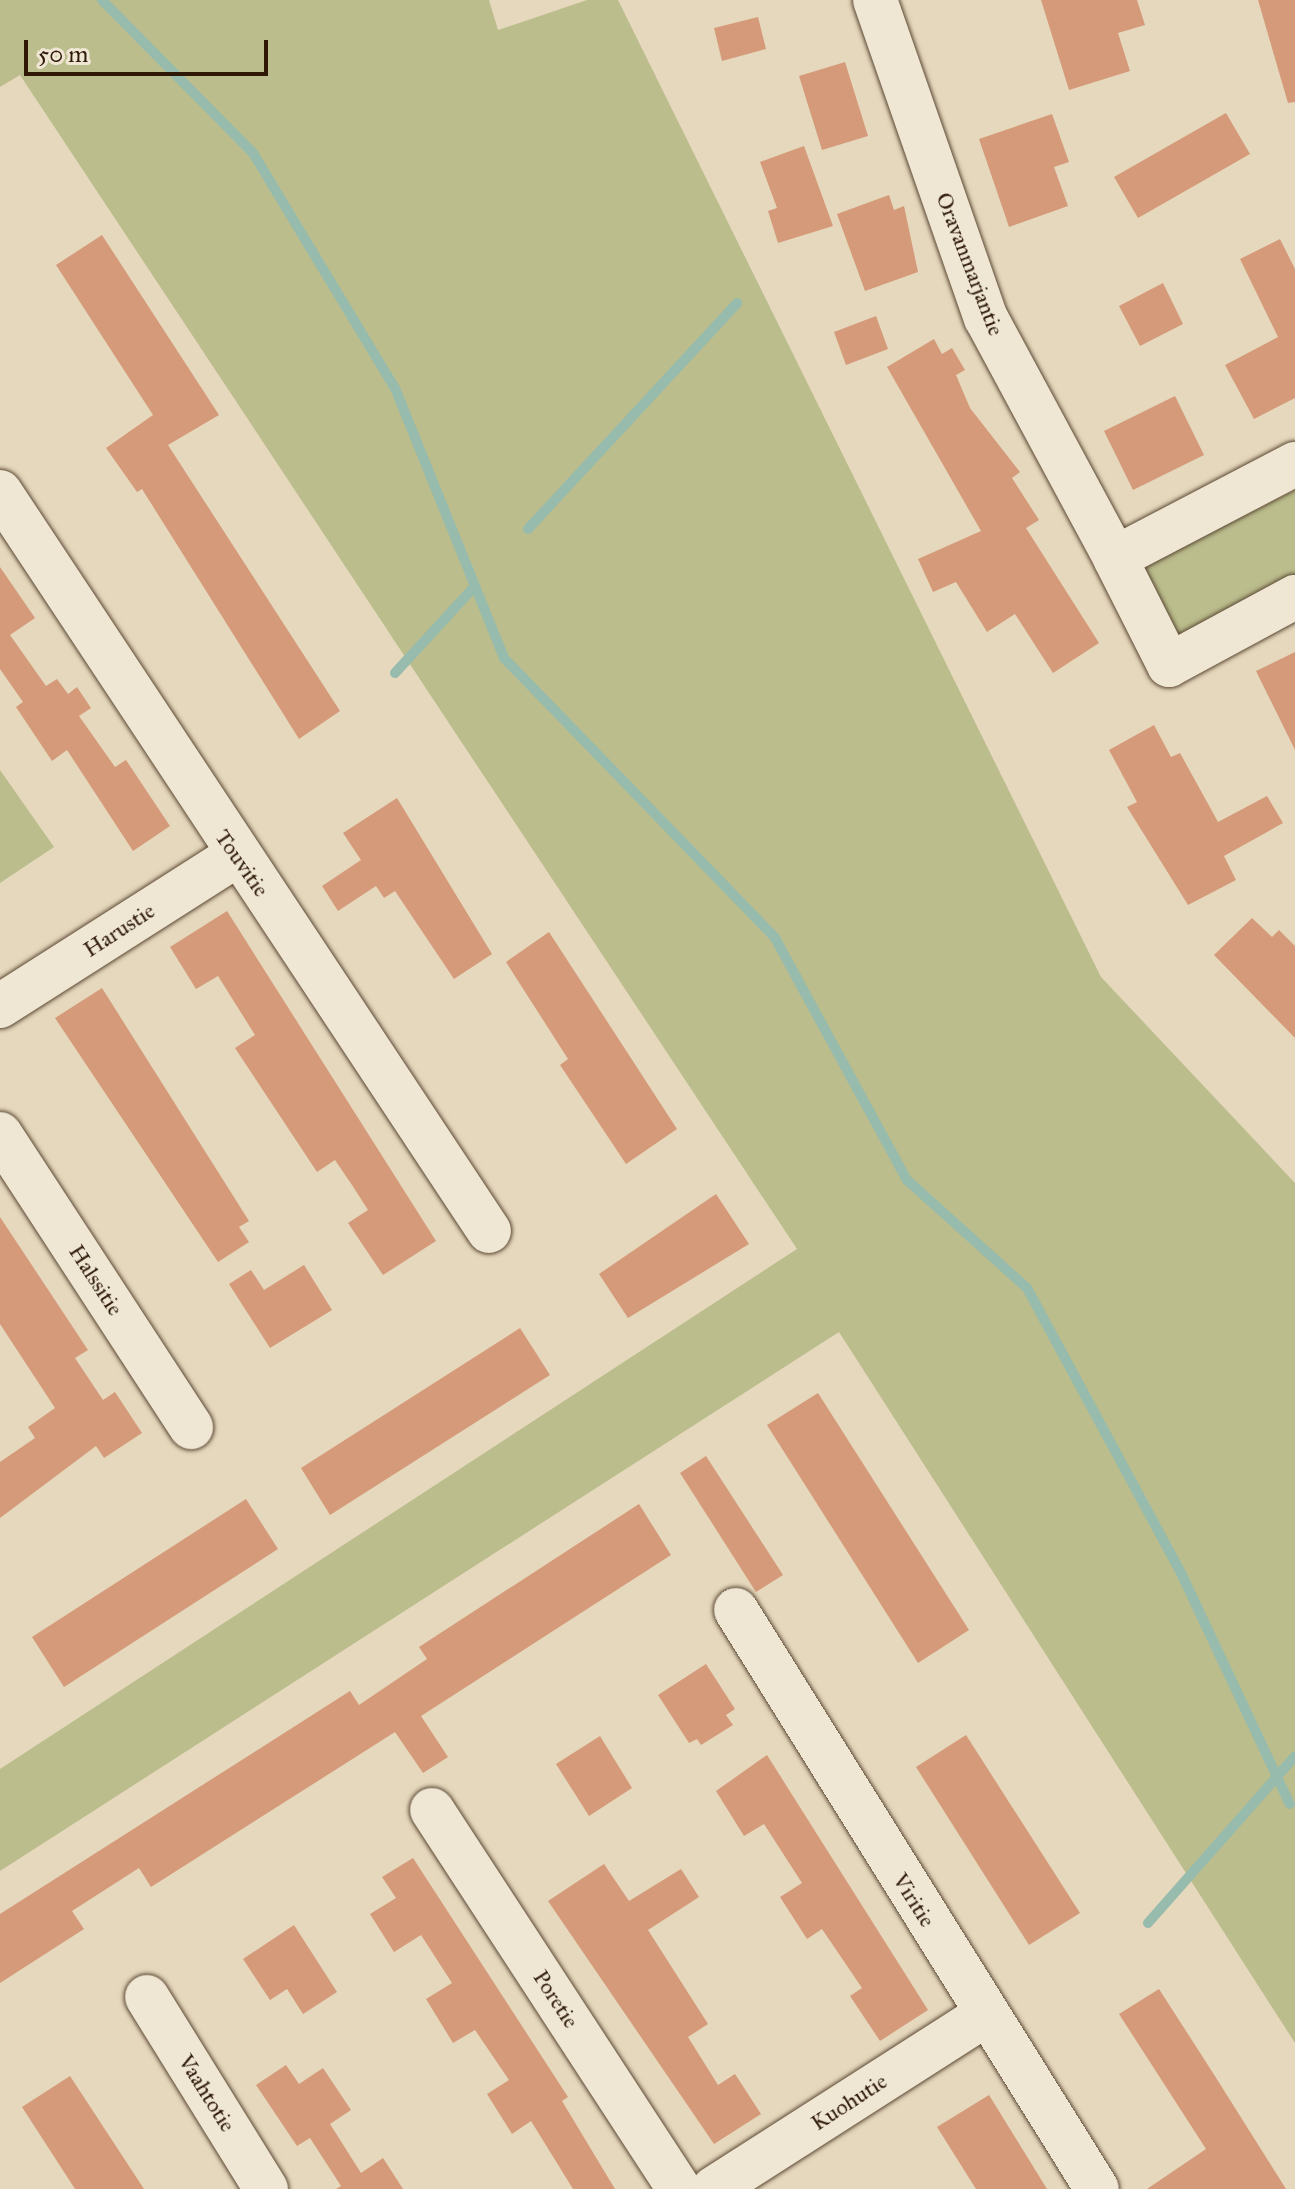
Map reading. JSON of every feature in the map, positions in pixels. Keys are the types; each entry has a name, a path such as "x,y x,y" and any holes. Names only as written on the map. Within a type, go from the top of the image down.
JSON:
{"street":[{"name":"Oravanmarjantie","path":"875,0 986,318 1169,665 1295,597"},
{"path":"1115,558 1295,464"},
{"name":"Touvitie","path":"0,492 237,855 489,1231"},
{"name":"Harustie","path":"0,1006 237,855"},
{"name":"Halssitie","path":"0,1134 191,1427"},
{"name":"Viritie","path":"736,1610 985,2015 1097,2189"},
{"name":"Poretie","path":"432,1810 679,2189"},
{"name":"Vaahtotie","path":"147,1997 266,2189"},
{"name":"Kuohutie","path":"713,2189 985,2015"}],"green space":[{"path":"0,0 489,0 498,30 587,0 618,0 1101,977 1295,1183 1295,2043 839,1332 0,1871 0,1769 797,1249 20,75 0,87"},
{"path":"1295,490 1295,576 1179,637 1143,567"},
{"path":"0,770 54,847 0,883"}],"building":[{"path":"1041,0 1137,0 1145,25 1118,33 1130,71 1069,90"},
{"path":"1258,0 1295,0 1295,102 1288,103"},
{"path":"758,17 766,49 722,61 714,28"},
{"path":"845,62 868,136 822,150 799,76"},
{"path":"1226,113 1250,154 1138,218 1114,177"},
{"path":"1052,114 1069,162 1054,167 1068,206 1009,227 979,139"},
{"path":"804,146 833,226 778,243 768,211 777,208 760,162"},
{"path":"889,195 894,210 904,206 918,272 865,291 837,214"},
{"path":"102,235 219,415 168,445 340,711 299,739 142,489 137,492 106,448 153,415 56,265"},
{"path":"1280,239 1295,269 1295,398 1254,419 1225,365 1278,337 1240,259"},
{"path":"1163,283 1183,324 1140,346 1119,306"},
{"path":"876,316 888,349 846,365 834,332"},
{"path":"934,339 942,354 952,348 965,370 956,375 970,408 1020,472 1012,478 1039,520 1026,528 1099,643 1053,673 1015,614 987,632 956,582 933,592 918,559 981,531 887,367"},
{"path":"1175,396 1204,455 1133,490 1104,431"},
{"path":"0,567 35,618 10,635 46,686 57,679 68,694 77,687 91,708 79,716 115,767 126,760 170,826 133,851 67,750 52,761 16,707 23,702 0,669"},
{"path":"1295,652 1295,750 1256,671"},
{"path":"1154,725 1171,757 1180,753 1218,822 1267,796 1283,823 1224,856 1236,880 1188,905 1127,807 1137,802 1109,750"},
{"path":"397,798 492,954 454,979 395,891 384,898 376,886 338,911 322,886 361,860 343,833"},
{"path":"227,911 436,1241 383,1275 348,1223 368,1210 352,1185 335,1160 317,1172 235,1048 255,1035 218,976 196,989 170,947"},
{"path":"1252,918 1272,937 1279,930 1295,946 1295,1038 1214,955"},
{"path":"549,932 677,1129 626,1164 560,1065 568,1059 506,962"},
{"path":"102,988 249,1221 239,1227 249,1242 218,1262 55,1018"},
{"path":"716,1194 749,1244 628,1318 599,1274"},
{"path":"0,1217 88,1350 75,1358 103,1400 115,1392 142,1433 104,1458 96,1446 0,1518 0,1462 35,1438 28,1427 55,1408 0,1324"},
{"path":"304,1265 332,1310 270,1348 229,1284 251,1270 264,1290"},
{"path":"520,1328 550,1375 330,1515 301,1468"},
{"path":"818,1393 969,1630 918,1663 767,1425"},
{"path":"706,1456 783,1575 756,1592 680,1473"},
{"path":"246,1499 278,1549 64,1687 32,1637"},
{"path":"639,1504 671,1555 421,1716 448,1757 423,1773 395,1732 151,1887 139,1868 72,1911 84,1929 0,1983 0,1914 350,1691 359,1705 427,1659 419,1647"},
{"path":"706,1664 735,1709 726,1715 733,1725 701,1745 697,1739 689,1743 658,1695"},
{"path":"966,1735 1080,1913 1029,1945 916,1767"},
{"path":"600,1736 632,1788 589,1816 556,1764"},
{"path":"767,1755 928,2010 880,2041 850,1996 862,1988 822,1929 807,1939 780,1897 802,1883 764,1824 744,1836 716,1791"},
{"path":"413,1858 568,2097 562,2101 615,2189 573,2189 531,2121 512,2134 487,2094 509,2080 475,2030 453,2043 426,1999 452,1983 421,1935 394,1952 370,1914 396,1898 382,1877"},
{"path":"604,1864 629,1901 681,1869 699,1897 648,1930 708,2024 688,2037 718,2085 735,2074 761,2114 714,2144 548,1901"},
{"path":"294,1925 337,1992 303,2014 287,1989 270,2000 243,1959"},
{"path":"1159,1989 1286,2189 1147,2189 1206,2149 1119,2014"},
{"path":"286,2065 299,2084 323,2068 351,2110 330,2124 361,2173 383,2158 403,2189 336,2189 341,2186 310,2138 297,2146 256,2085"},
{"path":"70,2076 144,2189 75,2189 22,2107"},
{"path":"989,2095 1047,2189 976,2189 937,2127"}],"waterway":[{"path":"102,0 253,153 395,388 504,658 775,938 907,1180 1027,1288 1182,1575 1290,1804"},
{"path":"528,529 737,303"},
{"path":"395,673 475,586"},
{"path":"1148,1923 1295,1756"}]}
